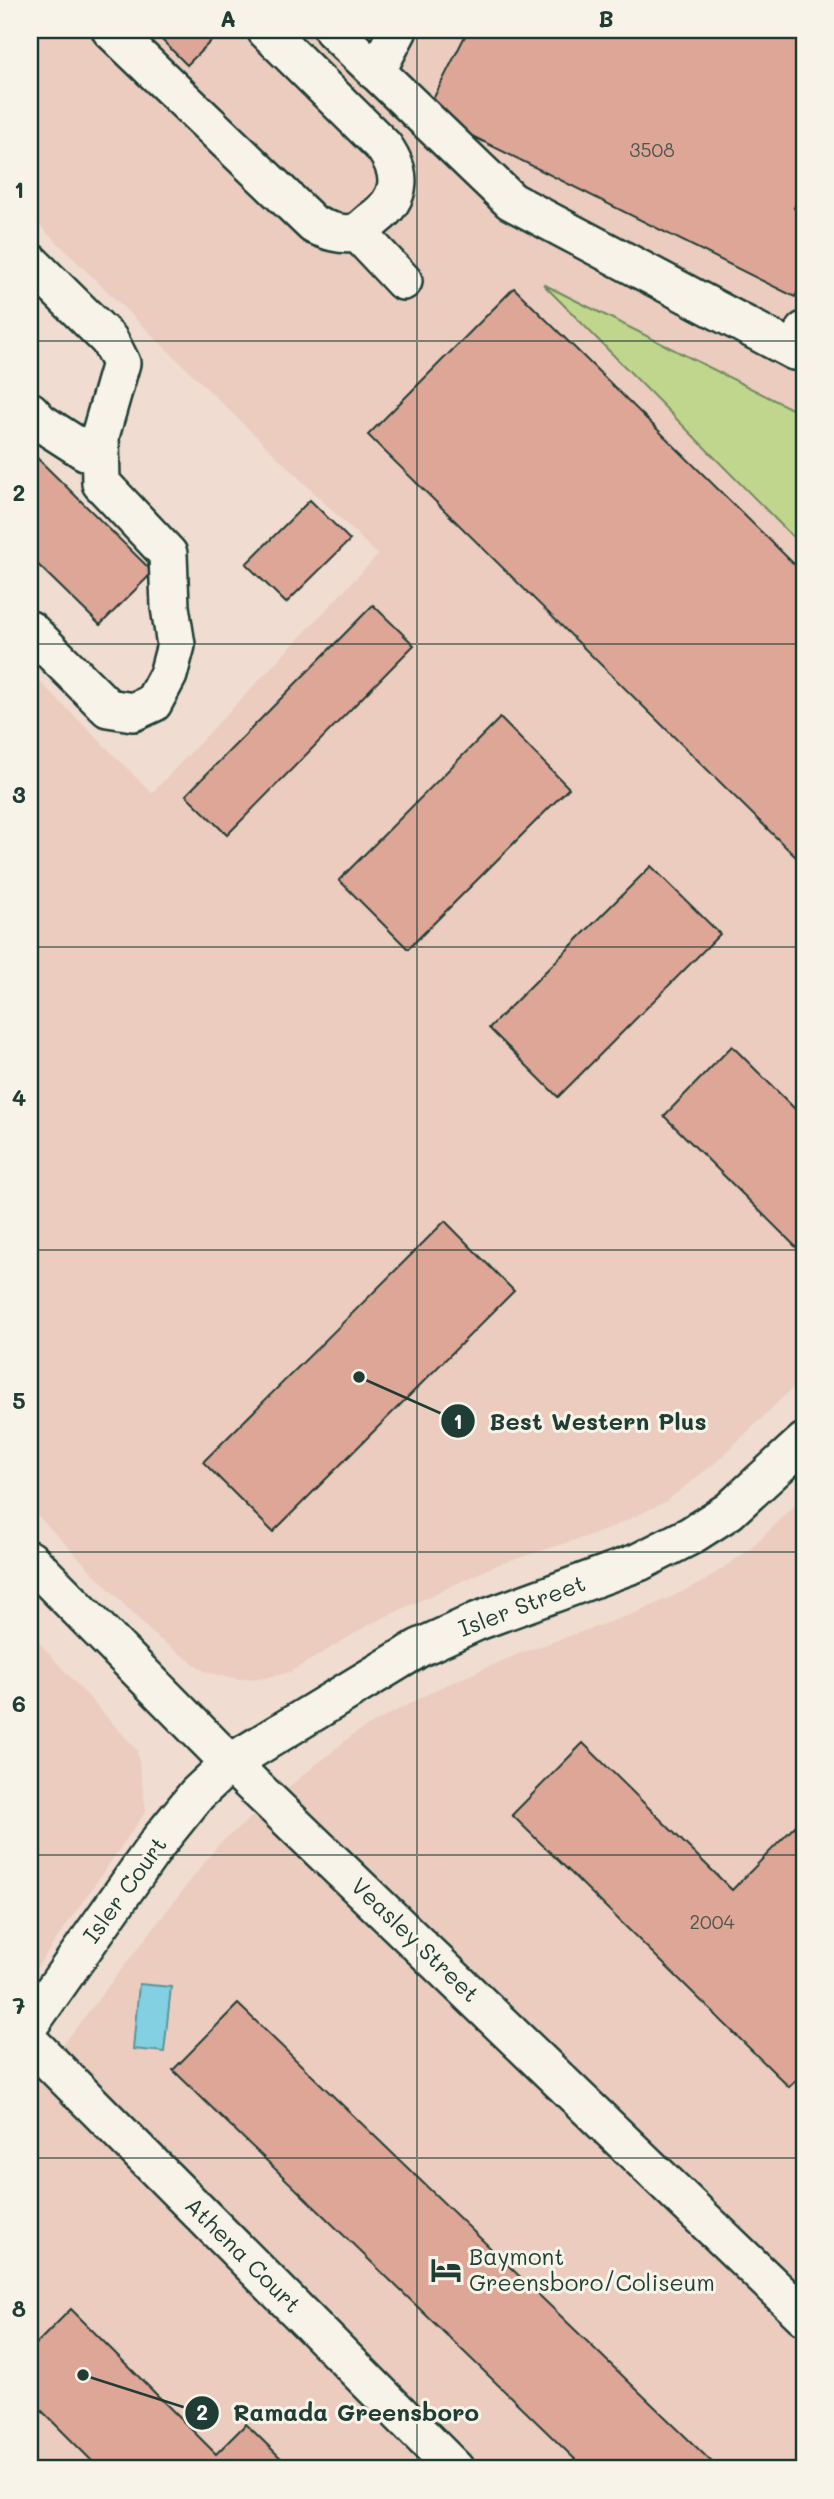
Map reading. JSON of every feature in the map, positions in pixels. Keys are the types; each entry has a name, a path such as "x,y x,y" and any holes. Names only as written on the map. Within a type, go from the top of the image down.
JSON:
{"street":[{"path":"111,30 314,225 331,232 357,232 387,209 396,195 395,162 384,147 266,30"},
{"path":"333,30 511,201 794,351 804,331"},
{"path":"376,72 398,30"},
{"path":"357,232 403,281"},
{"path":"30,262 108,340 121,363 100,436 102,482 168,554 170,607 176,645 168,675 153,703 133,712 108,708 30,630"},
{"path":"30,411 40,422 85,450 100,436"},
{"name":"Isler Street","path":"230,1763 419,1648 478,1621 639,1562 690,1536 729,1511 804,1441"},
{"name":"Veasley Street","path":"30,1560 230,1763 804,2316"},
{"name":"Isler Court","path":"30,2024 159,1841 197,1794 230,1763"},
{"name":"Athena Court","path":"30,2042 455,2469"}],"shaded area":[{"path":"30,30 804,30 804,415 545,286 804,548 804,1377 715,1463 665,1502 606,1530 494,1566 372,1623 290,1672 265,1678 238,1679 206,1672 155,1636 30,1508 30,672 152,793 378,555 30,216"},
{"path":"804,1497 804,2469 30,2469 30,2087 219,1844 355,1733 437,1689 521,1653 641,1611 703,1582 750,1549"},
{"path":"30,1633 137,1750 146,1811 30,1977"}],"green space":[{"path":"543,284 804,415 804,548"}],"water":[{"path":"139,1984 171,1987 164,2052 133,2049"}],"building":[{"path":"152,30 215,30 219,33 187,65"},
{"path":"468,30 804,30 804,187 794,208 804,213 804,279 795,297 426,113"},
{"path":"514,288 804,574 804,865 368,435"},
{"path":"30,451 153,572 100,625 30,557"},
{"path":"310,500 350,540 286,603 246,564"},
{"path":"373,605 414,645 227,835 186,795"},
{"path":"500,718 569,788 408,949 339,880"},
{"path":"651,866 720,934 558,1097 489,1028"},
{"path":"732,1046 804,1118 804,1255 664,1116"},
{"path":"445,1221 514,1291 273,1532 203,1462"},
{"path":"583,1743 732,1890 804,1817 804,1953 799,1958 804,1963 804,2072 789,2087 512,1815"},
{"name":"Baymont Greensboro/Coliseum","path":"238,2004 719,2469 585,2469 173,2070"},
{"path":"71,2309 216,2454 246,2424 292,2469 100,2469 30,2399 30,2350"}],"place":[{"name":"Best Western Plus","path":"359,1377"},
{"name":"Baymont Greensboro/Coliseum","path":"446,2270"},
{"name":"Ramada Greensboro","path":"83,2375"}]}
